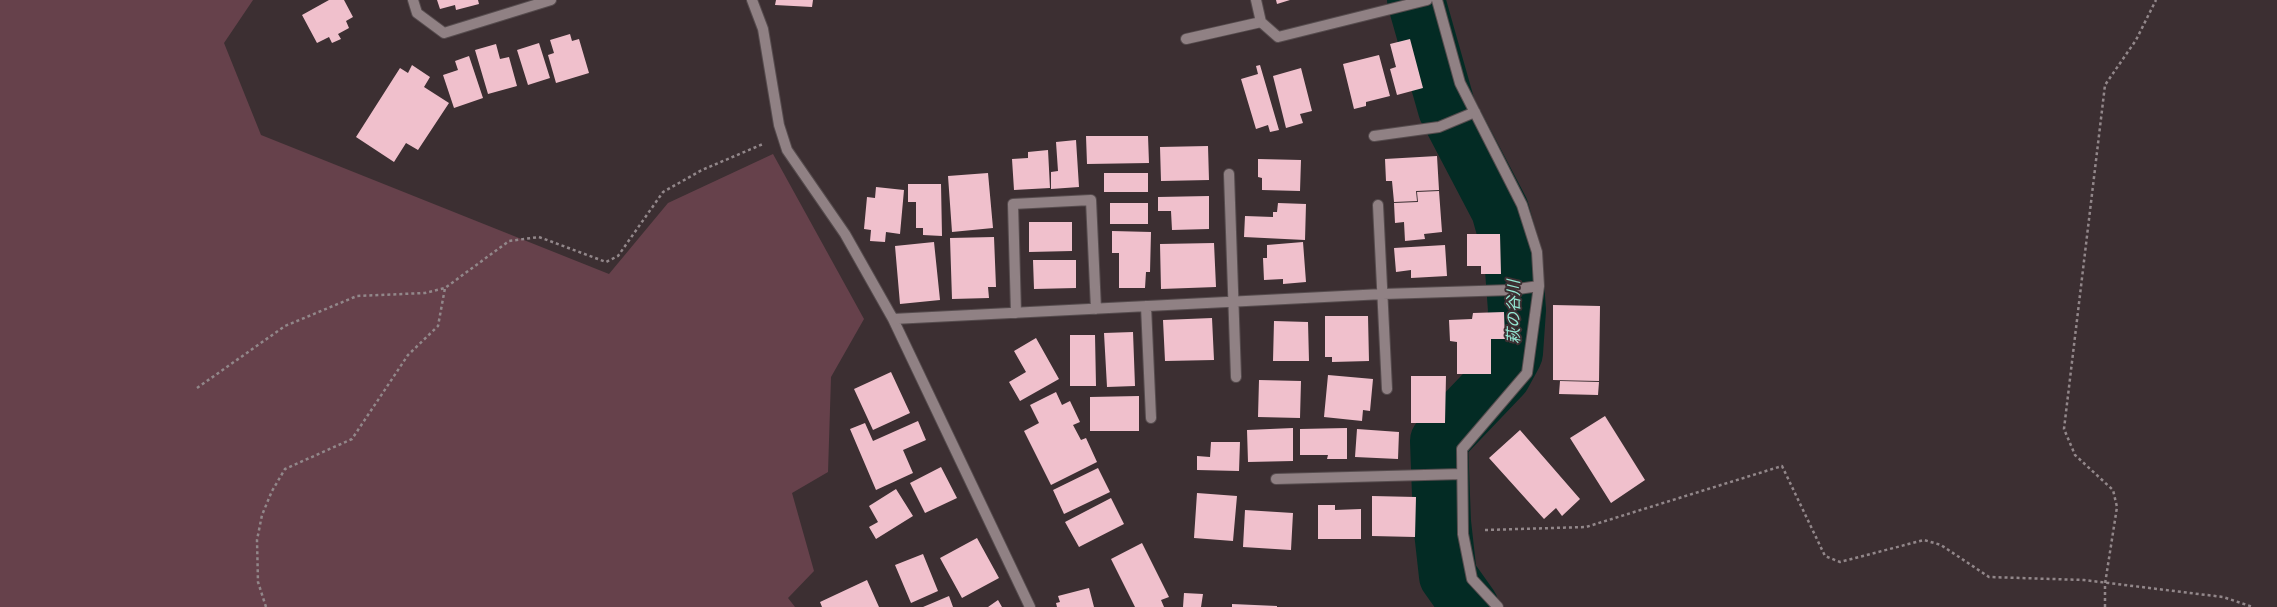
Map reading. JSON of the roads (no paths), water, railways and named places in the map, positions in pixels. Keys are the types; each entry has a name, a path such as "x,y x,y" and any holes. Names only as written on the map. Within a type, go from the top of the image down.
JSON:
{"street":[{"path":"413,0 417,13 444,33 551,0"},
{"path":"752,0 763,29 782,136 787,150 845,234 893,319 1030,607"},
{"path":"1256,0 1261,22 1278,37 1426,0"},
{"path":"1438,0 1460,83 1522,205 1537,252 1539,286 1527,373 1462,449 1463,534 1472,579 1498,607"},
{"path":"1186,40 1261,22"},
{"path":"1374,136 1439,127 1474,112"},
{"path":"1229,174 1236,377"},
{"path":"1016,313 1013,204 1091,200 1096,309"},
{"path":"1378,205 1387,388"},
{"path":"893,319 1383,294 1511,290 1539,286"},
{"path":"1146,306 1151,418"},
{"path":"1276,479 1462,474"}],"waterway":[{"name":"萩の谷川","path":"1416,0 1447,109 1500,210 1513,256 1517,310 1514,353 1502,375 1439,441 1442,522 1448,576 1470,607"}]}
